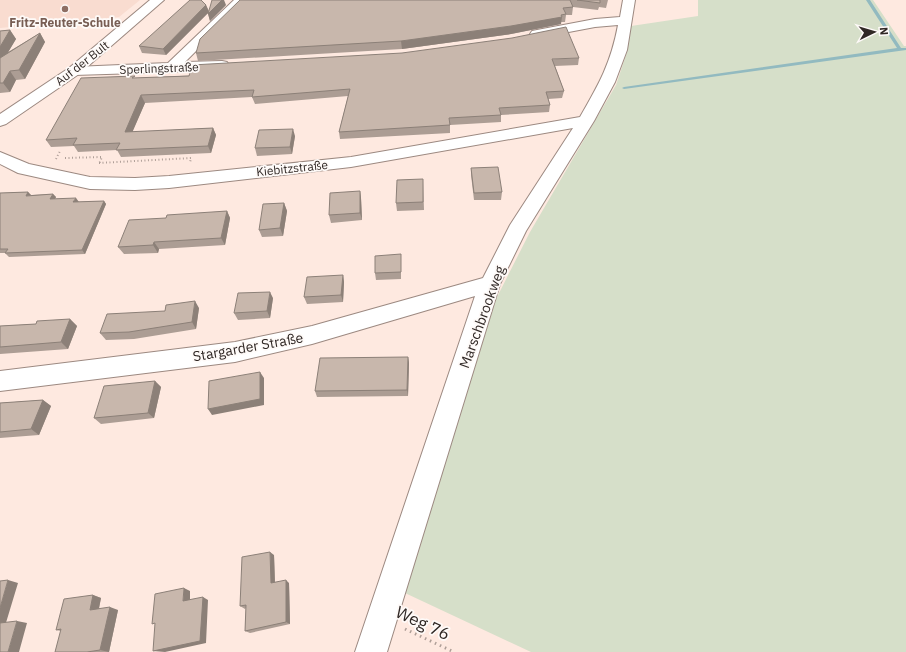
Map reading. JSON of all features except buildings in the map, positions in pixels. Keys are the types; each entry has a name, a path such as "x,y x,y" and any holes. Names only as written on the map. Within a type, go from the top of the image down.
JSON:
{"street":[{"name":"Auf der Bult","path":"0,121 74,71 158,0"},
{"path":"171,68 241,0"},
{"path":"526,36 595,23 628,10"},
{"name":"Marschbrookweg","path":"372,652 381,618 490,284 517,230 586,121 608,82 620,50 628,10"},
{"name":"Sperlingstraße","path":"74,71 171,68 234,64"},
{"name":"Kiebitzstraße","path":"0,157 24,169 90,183 149,183 351,162 586,121"},
{"name":"Stargarder Straße","path":"0,381 235,352 312,335 490,284"}],"path":[{"path":"56,158 102,157"},
{"path":"99,163 191,158"},
{"name":"Weg 76","path":"381,618 454,652"}],"shaded area":[{"name":"Fritz-Reuter-Schule","path":"0,0 140,0 119,17 0,28"}],"green space":[{"path":"698,0 873,0 904,46 906,46 906,652 531,652 405,593 496,299 530,232 616,85 627,52 631,26 698,16"}],"waterway":[{"path":"868,0 900,49"},
{"path":"624,88 900,49"},
{"path":"900,49 906,49"}],"place":[{"name":"Fritz-Reuter-Schule","path":"65,9"}]}
